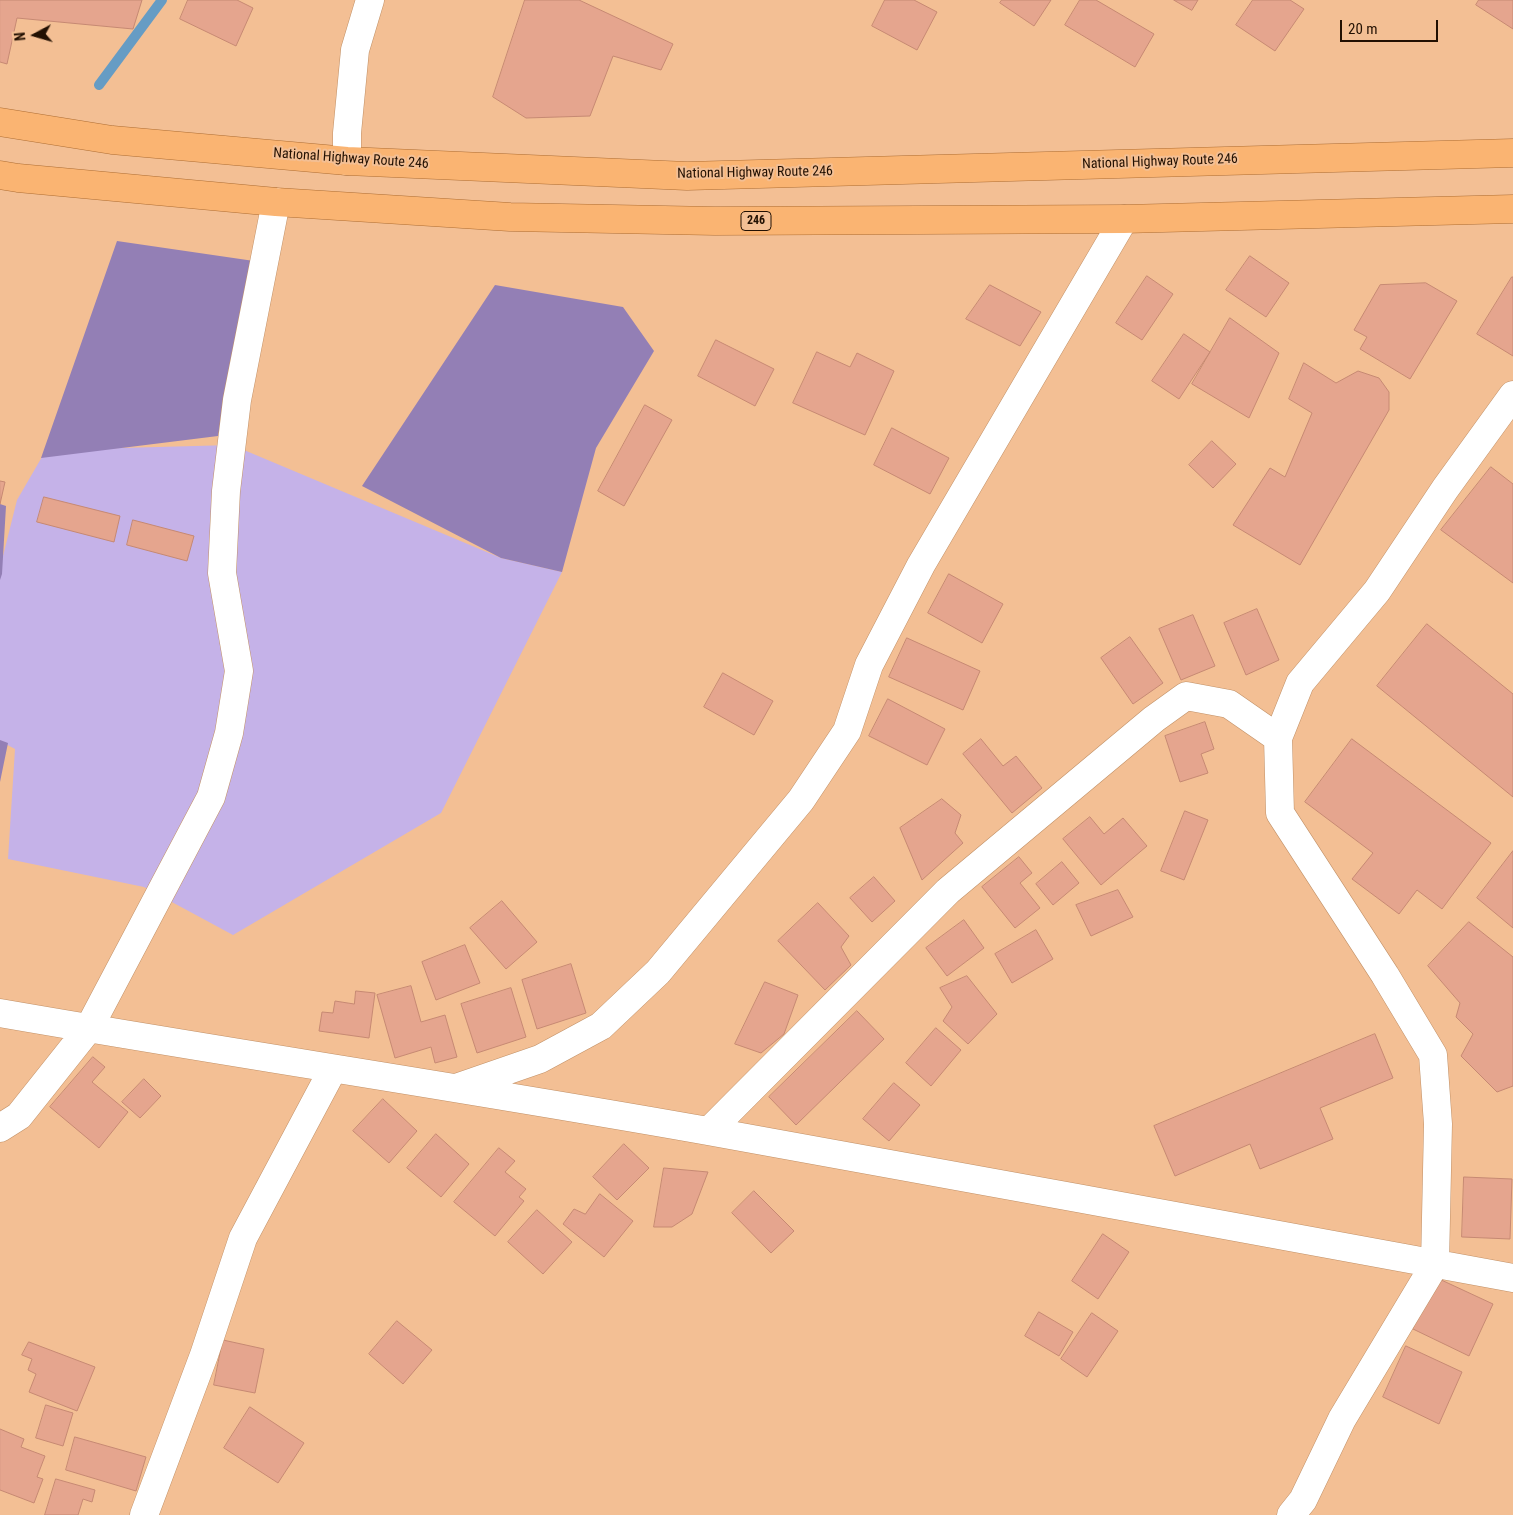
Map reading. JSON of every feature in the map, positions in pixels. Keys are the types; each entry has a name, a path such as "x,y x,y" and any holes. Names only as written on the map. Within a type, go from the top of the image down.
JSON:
{"highway":[{"name":"National Highway Route 246","path":"0,122 112,140 347,161 687,176 1513,153"},
{"name":"246","path":"0,174 28,179 276,202 510,217 715,221 1124,219 1513,209"}],"street":[{"path":"347,161 347,133 355,50 370,0"},
{"path":"0,1128 19,1116 89,1028 211,797 229,733 239,671 222,573 226,490 237,400 276,202"},
{"path":"458,1087 540,1059 602,1026 658,972 801,800 847,731 869,665 921,565 1124,219"},
{"path":"1291,1515 1303,1500 1342,1419 1435,1264 1438,1124 1433,1055 1385,975 1280,813 1278,738 1300,683 1377,591 1445,489 1513,395"},
{"path":"709,1131 948,892 1154,719 1186,696 1228,704 1278,738"},
{"path":"0,1013 333,1069 458,1087 1513,1278"},
{"path":"144,1515 204,1355 243,1238 333,1069"}],"shaded area":[{"path":"117,241 254,261 218,436 41,458"},
{"path":"495,285 623,307 654,351 596,448 562,572 501,558 362,486"},
{"path":"232,445 501,558 562,572 441,813 233,935 144,887 8,859 15,749 0,741 0,568 17,500 46,450"},
{"path":"0,504 6,506 2,574 0,580"},
{"path":"0,740 8,743 0,782"}],"building":[{"path":"0,0 142,0 133,29 17,18 7,64 0,62"},
{"path":"188,0 237,0 253,8 236,46 180,19"},
{"path":"525,0 579,0 673,44 661,70 613,56 590,116 526,118 493,97"},
{"path":"885,0 914,0 937,12 917,50 872,26"},
{"path":"1002,0 1051,0 1034,26 1000,3"},
{"path":"1080,0 1096,0 1154,34 1135,67 1065,25"},
{"path":"1174,0 1198,0 1192,10"},
{"path":"1253,0 1290,0 1304,9 1275,51 1236,25"},
{"path":"1479,0 1513,0 1513,29 1476,5"},
{"path":"1250,256 1289,283 1266,317 1226,290"},
{"path":"1147,276 1173,294 1142,340 1116,323"},
{"path":"1513,277 1513,356 1477,334"},
{"path":"1426,283 1457,301 1410,379 1360,349 1367,337 1354,330 1380,285"},
{"path":"990,285 1041,312 1020,346 966,319"},
{"path":"1230,318 1279,353 1249,418 1192,384"},
{"path":"1184,334 1210,352 1179,399 1152,381"},
{"path":"716,340 774,369 755,406 698,376"},
{"path":"817,352 850,367 857,353 894,371 865,435 793,403"},
{"path":"1304,363 1336,383 1358,371 1379,378 1389,392 1389,410 1300,565 1233,525 1270,468 1285,477 1312,413 1289,399"},
{"path":"645,405 672,420 624,506 598,491"},
{"path":"892,428 949,458 930,494 874,465"},
{"path":"1212,441 1236,464 1213,488 1189,465"},
{"path":"1491,467 1513,484 1513,583 1441,530"},
{"path":"0,481 5,482 0,504"},
{"path":"44,497 120,516 114,542 37,522"},
{"path":"133,520 194,536 187,561 127,545"},
{"path":"949,574 1003,604 982,643 928,613"},
{"path":"1257,609 1279,660 1246,675 1224,623"},
{"path":"1193,615 1215,666 1181,680 1159,629"},
{"path":"1427,624 1513,694 1513,797 1377,686"},
{"path":"1130,637 1163,683 1133,704 1101,658"},
{"path":"907,638 980,671 963,710 889,677"},
{"path":"723,673 773,701 754,735 704,707"},
{"path":"888,699 945,729 927,765 869,736"},
{"path":"1205,722 1214,749 1201,754 1208,773 1180,782 1165,736"},
{"path":"981,739 1003,766 1016,756 1042,788 1012,813 963,754"},
{"path":"1352,739 1491,843 1442,909 1417,890 1399,914 1352,879 1373,853 1305,802"},
{"path":"942,799 961,815 955,833 963,843 922,880 900,828"},
{"path":"1185,811 1208,820 1184,880 1161,871"},
{"path":"1090,817 1104,834 1123,818 1147,846 1101,885 1063,839"},
{"path":"1513,851 1513,928 1477,898"},
{"path":"1019,857 1032,873 1020,883 1040,908 1015,928 982,887"},
{"path":"1062,862 1079,883 1053,905 1036,884"},
{"path":"874,877 895,901 872,922 850,898"},
{"path":"1118,890 1133,917 1091,936 1076,905"},
{"path":"502,901 537,942 506,969 470,928"},
{"path":"818,903 849,936 841,947 851,965 825,990 778,941"},
{"path":"964,920 984,948 947,976 926,948"},
{"path":"1469,922 1513,957 1513,1086 1497,1092 1461,1056 1473,1034 1456,1017 1460,1003 1428,966"},
{"path":"1036,930 1053,959 1012,983 995,954"},
{"path":"465,945 480,983 436,1000 422,962"},
{"path":"571,964 586,1013 537,1029 522,980"},
{"path":"967,976 997,1014 968,1044 943,1021 952,1007 940,988"},
{"path":"765,982 798,995 784,1034 761,1053 735,1044"},
{"path":"411,986 421,1022 445,1015 457,1057 435,1063 431,1047 395,1058 377,995"},
{"path":"511,988 526,1037 477,1053 461,1004"},
{"path":"356,991 375,993 369,1038 319,1031 322,1012 333,1013 335,1001 354,1004"},
{"path":"857,1011 884,1039 796,1125 769,1097"},
{"path":"936,1028 961,1050 931,1086 906,1063"},
{"path":"1375,1034 1393,1078 1320,1108 1333,1139 1260,1169 1250,1144 1175,1176 1154,1126"},
{"path":"93,1057 105,1067 92,1082 128,1112 99,1148 50,1107"},
{"path":"144,1079 161,1096 140,1118 122,1102"},
{"path":"894,1083 920,1105 889,1141 863,1119"},
{"path":"383,1099 417,1131 389,1163 353,1131"},
{"path":"436,1134 469,1164 441,1197 407,1168"},
{"path":"624,1144 649,1168 617,1200 593,1177"},
{"path":"499,1148 515,1161 505,1172 526,1189 519,1197 524,1201 495,1236 454,1202"},
{"path":"664,1168 708,1172 692,1214 672,1227 654,1227"},
{"path":"1464,1177 1512,1179 1510,1239 1462,1237"},
{"path":"754,1191 794,1231 771,1253 732,1213"},
{"path":"600,1194 633,1221 604,1257 563,1224 574,1209 585,1214"},
{"path":"537,1210 572,1242 543,1274 508,1242"},
{"path":"1103,1234 1129,1252 1098,1299 1072,1281"},
{"path":"1437,1278 1493,1304 1469,1356 1413,1329"},
{"path":"1039,1312 1073,1332 1059,1356 1025,1336"},
{"path":"1092,1313 1118,1331 1087,1377 1061,1359"},
{"path":"397,1321 432,1350 403,1384 369,1354"},
{"path":"223,1340 264,1349 255,1393 214,1385"},
{"path":"29,1342 95,1367 77,1411 29,1392 36,1374 28,1370 32,1359 22,1355"},
{"path":"1406,1346 1462,1372 1439,1424 1383,1397"},
{"path":"46,1405 73,1413 63,1446 36,1438"},
{"path":"250,1407 304,1443 278,1483 224,1448"},
{"path":"0,1429 24,1439 21,1447 45,1456 37,1477 43,1479 34,1503 0,1490"},
{"path":"75,1437 146,1457 136,1491 66,1470"},
{"path":"56,1479 95,1490 92,1502 83,1499 78,1515 45,1515"}],"waterway":[{"path":"99,85 162,0"}]}
